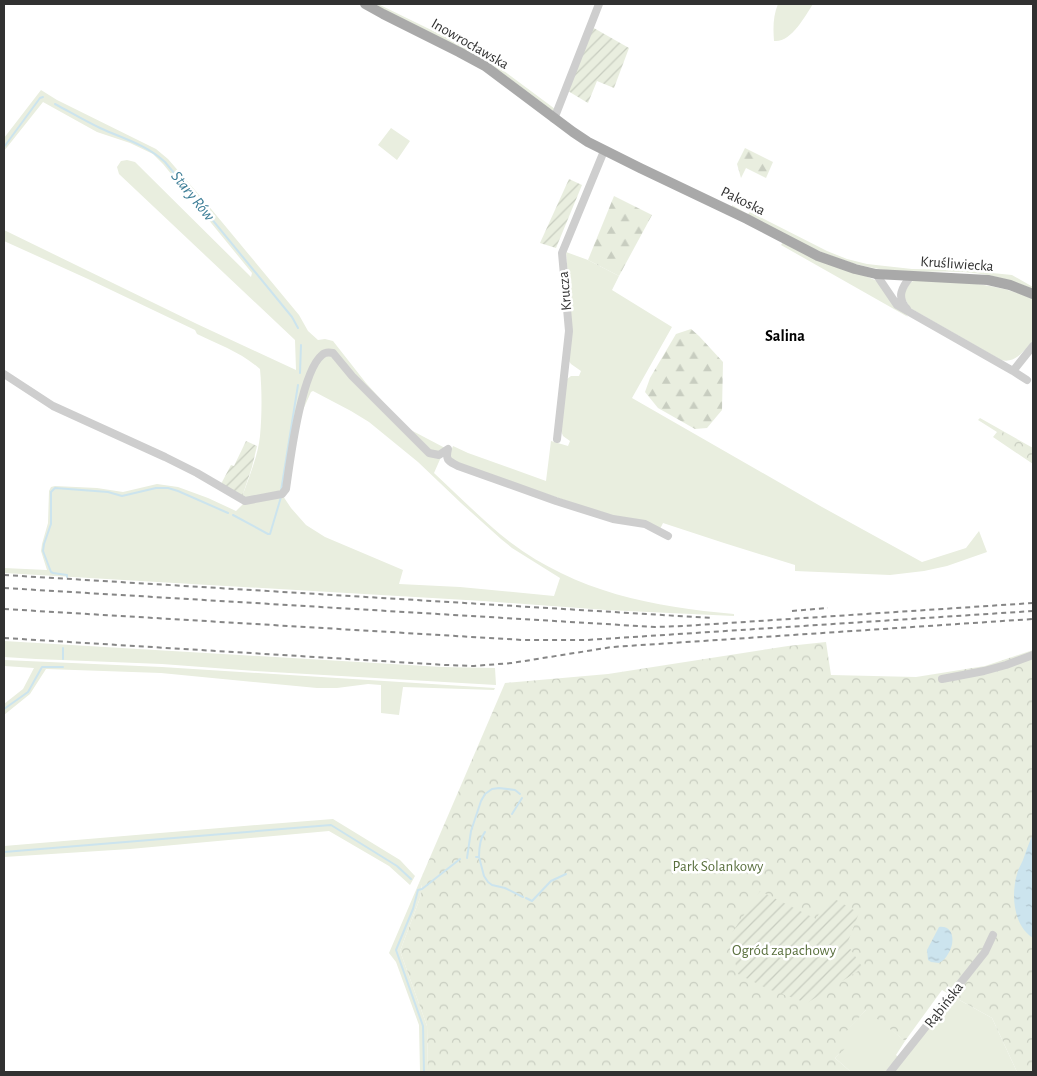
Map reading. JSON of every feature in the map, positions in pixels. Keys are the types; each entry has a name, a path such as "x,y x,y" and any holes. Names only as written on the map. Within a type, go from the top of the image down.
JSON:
{"main road":[{"name":"Inowrocławska","path":"365,4 485,66 554,119"},
{"name":"Pakoska","path":"554,119 604,151 747,219 818,256 876,274"},
{"name":"Kruśliwiecka","path":"876,274 988,280 1010,285 1033,294"}],"street":[{"path":"554,119 599,4"},
{"name":"Krucza","path":"557,439 568,331 562,252 604,151"},
{"path":"876,274 897,305 1027,380"},
{"path":"911,276 901,293 903,305 911,312"},
{"path":"1013,371 1033,346"},
{"path":"4,374 53,406 173,461 245,501 282,494 286,489 294,436 306,382 321,355 326,352 333,353 352,376 429,453 440,455 448,449 446,456 448,460 458,466 613,519 645,524 668,536"},
{"path":"942,679 999,667 1033,655"},
{"name":"Rąbińska","path":"890,1072 985,952 993,935"}],"green space":[{"path":"378,4 488,59 555,109 553,112 378,6"},
{"path":"778,4 813,4 802,22 792,33 786,38 774,41 774,22"},
{"path":"592,27 629,48 614,88 597,81 588,103 568,91"},
{"path":"41,90 57,100 156,149 168,159 299,315 308,331 318,340 333,341 366,383 407,428 445,448 434,473 510,542 535,559 561,573 616,594 674,607 734,614 734,616 606,610 4,573 4,568 47,570 41,551 48,523 49,491 51,487 97,488 123,492 157,484 178,487 236,511 243,504 283,496 306,525 325,537 403,570 399,584 460,587 554,596 560,578 512,548 418,462 369,422 313,391 302,412 284,489 279,493 246,499 242,497 259,444 261,428 260,369 238,354 197,334 195,330 4,241 4,230 296,370 295,340 119,174 117,167 121,161 135,162 251,277 252,273 153,154 130,143 97,132 43,102 4,151 4,138"},
{"path":"391,128 410,141 397,160 378,145"},
{"path":"745,148 773,162 766,178 746,168 741,178 737,164"},
{"path":"569,179 582,185 556,248 540,243"},
{"path":"614,196 652,215 619,276 588,260"},
{"path":"732,205 847,259 867,264 912,269 962,270 1012,275 1033,287 1033,289 982,274 900,271 860,265 804,244 732,207"},
{"path":"783,242 880,283 908,317 781,245"},
{"path":"566,252 588,260 619,276 612,290 672,327 632,398 922,562 966,548 979,531 987,552 947,566 890,575 795,571 795,565 663,523 660,529 618,518 458,464 449,456 453,446 546,481 551,441 568,446 570,441 563,436 561,431 567,379 571,376 579,376 581,371 569,361 572,331"},
{"path":"913,281 944,281 989,286 1019,293 1033,299 1033,341 1015,358 1006,361 1001,360 910,308 903,295"},
{"path":"691,329 723,362 722,410 707,428 695,429 658,408 645,392 650,378 676,334"},
{"path":"980,418 1033,448 1033,464 993,437 997,432 978,420"},
{"path":"999,430 1033,449 1032,462 994,437"},
{"path":"246,441 257,446 242,497 221,484 231,465 234,466"},
{"path":"4,641 442,667 495,668 496,685 162,664 4,657"},
{"name":"Park Solankowy","path":"826,642 831,675 916,677 985,666 1033,650 1033,1072 1017,1072 992,1018 942,990 905,1041 866,1010 842,1036 850,1044 835,1058 851,1072 428,1072 427,1026 400,951 420,898 422,885 419,883 505,683 608,674 788,646"},
{"path":"4,660 162,667 495,688 494,690 403,687 399,715 381,713 381,685 368,684 337,688 317,688 161,673 46,669 30,694 4,715 4,704 23,689 34,668 4,666"},
{"path":"333,819 400,860 415,876 410,885 389,866 329,831 130,849 4,857 4,846"},
{"path":"419,883 422,884 420,898 400,951 427,1026 428,1072 420,1072 419,1025 396,962 389,953"},
{"name":"Ogród zapachowy","path":"760,891 816,919 826,901 833,898 859,913 847,944 863,968 807,1003 768,989 738,974 729,937"},
{"path":"954,997 992,1018 1017,1072 893,1072"},
{"path":"867,1009 905,1041 896,1055 898,1057 885,1072 851,1072 835,1058 849,1044 841,1036"}],"water":[{"path":"1033,834 1033,938 1026,932 1018,918 1015,909 1014,891 1017,872"},
{"path":"939,927 944,927 951,932 952,945 947,955 939,963 928,960 927,950"}],"waterway":[{"name":"Stary Rów","path":"4,147 40,98 43,97"},
{"name":"Stary Rów","path":"55,104 94,125 142,146 165,162 292,317 298,328"},
{"name":"Stary Rów","path":"300,373 301,345"},
{"name":"Stary Rów","path":"281,491 298,385"},
{"name":"Stary Rów","path":"67,577 67,575 51,572 43,551 51,524 51,492 55,488 108,492 122,496 156,488 168,488 228,513"},
{"name":"Stary Rów","path":"233,515 270,534 281,497"},
{"name":"Stary Rów","path":"63,648 63,659"},
{"name":"Stary Rów","path":"4,709 28,692 42,667 63,667"},
{"path":"467,858 471,831 485,794 492,789 499,788 515,790 520,794"},
{"path":"512,814 522,798"},
{"path":"4,852 331,825 397,866 411,879"},
{"path":"479,857 481,840 485,832"},
{"path":"476,857 479,857 484,876 488,882 523,897"},
{"path":"424,1072 423,1026 396,950 413,909 418,890 422,889 460,859"},
{"path":"526,898 532,901 551,881 566,874"}],"railway":[{"path":"4,575 712,618"},
{"path":"4,588 655,627 1033,603"},
{"path":"792,611 828,608"},
{"path":"4,609 523,640 587,640 1033,611"},
{"path":"4,638 474,666 512,663 612,647 1033,619"}],"district":[{"name":"Salina","path":"785,336"}]}
